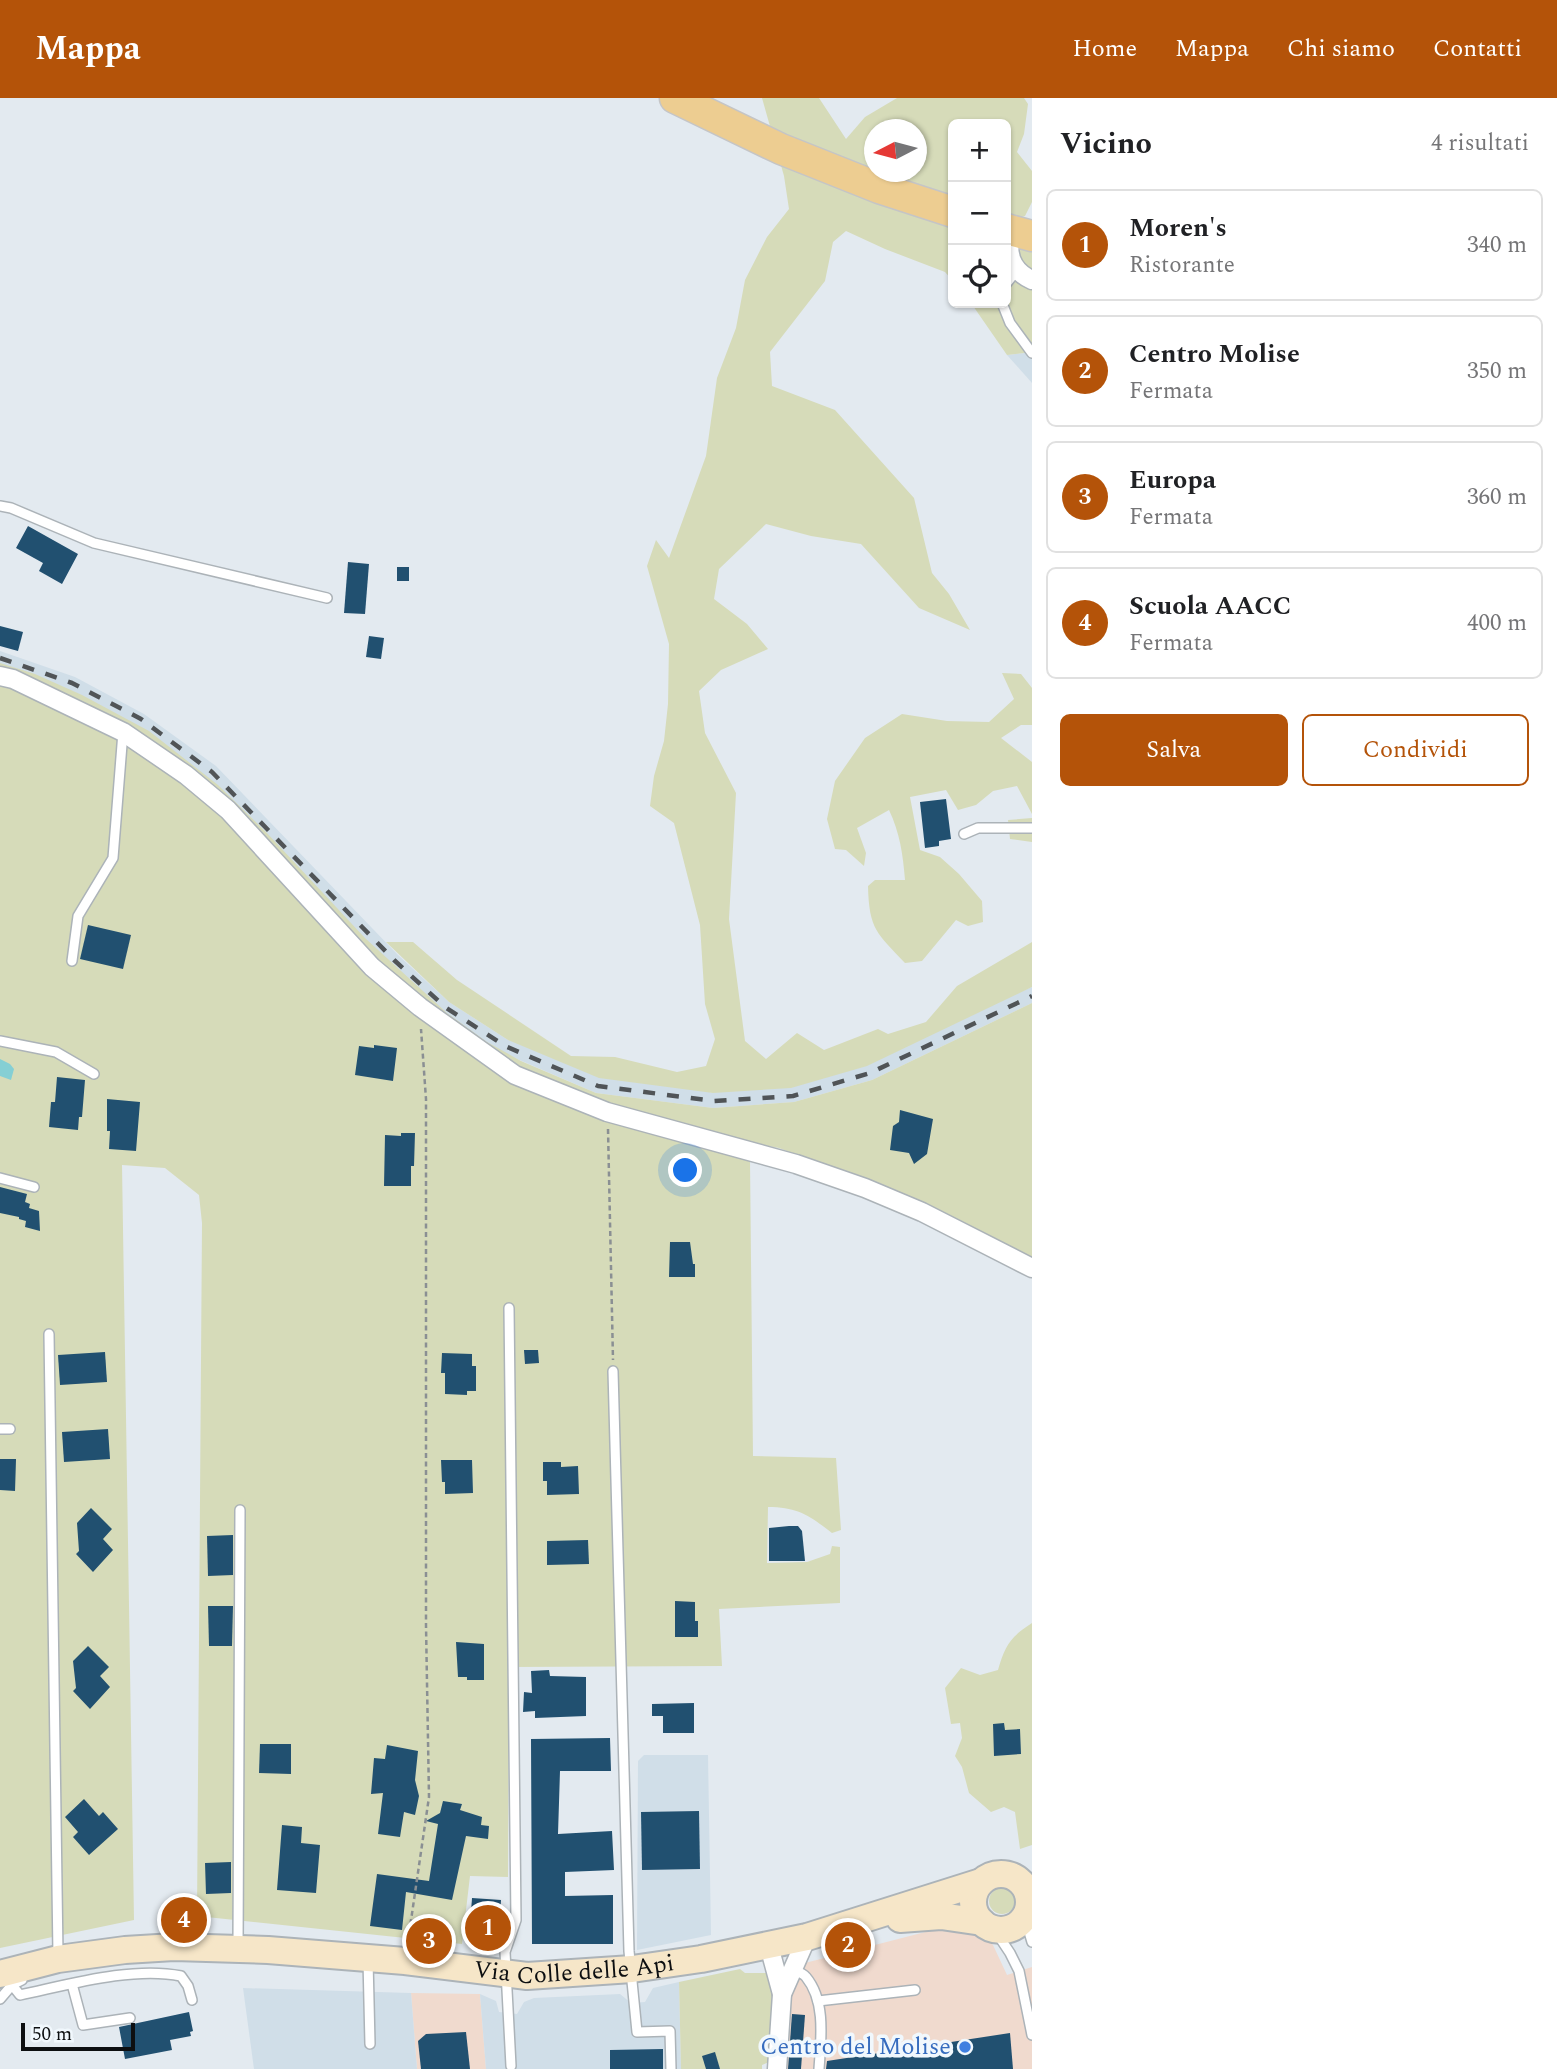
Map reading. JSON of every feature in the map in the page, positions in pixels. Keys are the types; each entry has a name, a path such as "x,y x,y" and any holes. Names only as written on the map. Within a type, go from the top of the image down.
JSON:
{"main road":[{"path":"676,98 781,149 880,188 948,210"},
{"path":"997,1874 1023,1876 1029,1896 1029,1919 1005,1930 988,1926 976,1914 974,1903 975,1892 981,1882 997,1874"},
{"name":"Via Colle delle Api","path":"6,1980 58,1959 174,1947 405,1961 527,1976 632,1969 701,1959 807,1937 981,1882"},
{"name":"Via Colle delle Api","path":"856,1923 941,1916 988,1926"}],"street":[{"path":"1016,232 1008,245 1009,258 1018,278"},
{"path":"0,676 13,679 123,732 186,775 228,810 372,967 420,1007 515,1074 607,1112 796,1164 864,1188 922,1212 1032,1268"},
{"path":"777,2069 782,1994 807,1937"},
{"path":"769,1946 782,1994"}],"lane":[{"path":"1004,308 1010,323 1032,353"},
{"path":"0,506 11,508 94,543 327,598"},
{"path":"72,961 78,916 113,858 123,732"},
{"path":"964,834 978,828 1032,828"},
{"path":"0,1041 56,1052 94,1074"},
{"path":"0,1178 34,1187"},
{"path":"509,1308 516,1920 505,1952 505,1974 511,2066"},
{"path":"49,1334 58,1959"},
{"path":"613,1371 629,1951 637,2032 670,2031 671,2069"},
{"path":"238,1949 240,1510"},
{"path":"988,1926 1010,1953 1019,1971 1032,2035"},
{"path":"368,1958 370,2043"},
{"path":"791,1969 804,1975 818,2001 821,2043 819,2069"},
{"path":"0,1999 6,1980 20,1995 128,1975 169,1973 181,1976 188,1986 192,2000"},
{"path":"72,1984 83,2025 130,2018"},
{"path":"818,2001 915,1990"}],"path":[{"path":"405,1961 429,1797 426,1625 426,1099 420,1007"},
{"path":"607,1112 613,1371"}],"shaded area":[{"path":"1032,352 1032,383 1007,355"},
{"path":"0,651 75,677 144,714 216,766 398,955 449,1002 508,1040 713,1093 1032,987 1032,1003 872,1080 794,1102 713,1108 596,1093 501,1052 441,1013 0,665"},
{"path":"644,1755 708,1755 711,1935 637,1950 638,1761"},
{"path":"937,1929 967,1930 982,1935 993,1945 1007,1975 1032,1967 1032,2069 786,2069 792,1984 801,1964"},
{"path":"679,1982 681,2069 486,2069 480,1994 496,2001 499,2012 517,2014 524,2002 534,1998 620,1994 631,2003 645,2002 653,1988"},
{"path":"243,1988 411,1993 417,2069 254,2069"},
{"path":"411,1993 480,1994 486,2069 417,2069"}],"green space":[{"path":"762,98 819,98 846,139 865,117 897,98 1024,98 1028,104 1024,134 1017,152 1032,171 1032,202 1025,216 1011,220 1011,119 948,119 948,275 846,231 833,242 825,281 770,352 772,386 835,410 914,498 932,573 949,594 970,630 919,608 861,544 811,536 766,524 719,569 714,599 747,624 768,649 721,670 699,691 705,733 736,793 729,919 745,1041 766,1059 797,1033 824,1050 878,1029 888,1034 926,1022 957,986 1032,942 1032,987 867,1066 791,1088 713,1093 599,1078 508,1040 449,1002 386,942 413,942 457,980 571,1056 615,1057 677,1072 706,1066 715,1039 705,1004 700,925 674,823 650,806 654,776 664,741 669,644 647,566 656,540 669,558 706,456 717,378 736,328 745,280 767,237 789,209 784,176"},
{"path":"1011,243 1032,248 1032,352 1007,355 974,308 1011,308"},
{"path":"0,663 35,674 82,695 149,731 218,785 365,938 447,1013 487,1042 521,1061 596,1093 713,1108 794,1102 872,1080 1032,1003 1032,1259 895,1192 779,1148 748,1142 753,1456 836,1458 841,1530 832,1533 803,1514 768,1507 767,1563 807,1562 830,1554 832,1546 840,1547 840,1603 719,1609 722,1666 509,1667 508,1877 470,1876 462,1944 197,1916 202,1223 199,1195 165,1168 122,1165 134,1920 0,1948"},
{"path":"1002,673 1021,674 1032,688 1032,725 1021,725 1001,738 1032,762 1032,814 1017,786 993,791 976,805 958,810 946,790 910,797 920,850 940,857 959,874 982,901 983,922 968,926 956,920 922,961 905,963 876,930 869,901 868,886 875,880 905,880 893,819 889,810 857,828 866,853 864,866 846,850 835,849 827,819 835,781 865,738 902,714 947,721 989,722 1014,699"},
{"path":"1032,818 1032,842 1010,839 1008,820"},
{"path":"1032,1623 1032,1845 1020,1849 1015,1812 1004,1807 991,1812 969,1793 962,1767 955,1756 962,1738 960,1723 951,1724 945,1688 961,1668 980,1675 998,1670 1009,1643"},
{"path":"1002,1888 1011,1892 1015,1901 1011,1910 1002,1914 993,1910 989,1901 993,1892"},
{"path":"740,1969 745,1973 768,1973 773,1981 769,2062 762,2065 762,2069 681,2069 679,1982"}],"water":[{"path":"0,1059 14,1069 11,1080 0,1076"}],"building":[{"path":"28,526 78,554 62,584 39,571 43,563 16,548"},
{"path":"348,562 369,564 365,614 344,613"},
{"path":"397,567 409,567 409,581 397,581"},
{"path":"0,626 23,632 18,651 0,646"},
{"path":"369,636 384,638 381,659 366,657"},
{"path":"946,799 951,839 939,841 939,846 925,848 920,802"},
{"path":"88,925 131,935 123,969 80,959"},
{"path":"374,1045 397,1048 393,1081 355,1075 359,1046 374,1048"},
{"path":"57,1077 85,1080 82,1117 79,1117 78,1130 49,1127"},
{"path":"107,1099 140,1102 136,1151 109,1149"},
{"path":"900,1110 933,1119 927,1154 914,1164 909,1153 890,1150 893,1126 899,1122"},
{"path":"401,1133 415,1133 411,1186 384,1186 385,1135 401,1136"},
{"path":"0,1187 27,1194 25,1202 30,1204 29,1208 39,1211 40,1231 25,1227 26,1221 19,1217 0,1213"},
{"path":"670,1242 690,1242 695,1277 669,1277"},
{"path":"524,1350 538,1350 539,1363 525,1364"},
{"path":"105,1352 107,1382 60,1385 58,1355"},
{"path":"442,1353 472,1354 472,1366 476,1366 476,1391 467,1391 467,1395 445,1394 445,1373 441,1373"},
{"path":"108,1429 110,1459 64,1462 62,1432"},
{"path":"0,1459 16,1459 15,1491 0,1490"},
{"path":"441,1460 472,1460 473,1493 445,1494"},
{"path":"543,1462 561,1462 561,1467 578,1466 579,1494 547,1495 547,1481 543,1481"},
{"path":"91,1508 112,1529 103,1539 113,1550 93,1572 76,1554 79,1551 77,1523"},
{"path":"798,1526 802,1531 805,1561 769,1561 769,1528"},
{"path":"233,1535 233,1575 208,1576 207,1536"},
{"path":"588,1540 589,1564 547,1565 547,1541"},
{"path":"675,1601 695,1602 698,1637 675,1637"},
{"path":"208,1606 233,1606 232,1646 209,1646"},
{"path":"456,1642 484,1644 484,1680 458,1677"},
{"path":"88,1646 109,1667 100,1676 110,1687 90,1709 73,1691 76,1688 73,1661"},
{"path":"549,1670 550,1676 586,1677 586,1716 535,1718 535,1711 523,1712 524,1692 532,1693 531,1671"},
{"path":"694,1703 694,1733 663,1733 663,1716 652,1716 652,1704"},
{"path":"1004,1723 1005,1730 1020,1729 1021,1754 994,1756 993,1724"},
{"path":"610,1738 611,1771 560,1771 558,1834 612,1831 614,1870 565,1872 565,1896 613,1895 613,1944 532,1944 531,1739"},
{"path":"260,1744 291,1744 291,1774 259,1773"},
{"path":"387,1745 418,1751 415,1780 419,1796 415,1815 404,1812 400,1837 378,1834 383,1793 371,1794 374,1758 385,1759"},
{"path":"84,1799 99,1816 103,1812 118,1829 89,1855 73,1837 78,1832 65,1817"},
{"path":"443,1801 462,1804 460,1810 482,1817 481,1825 489,1826 488,1839 466,1836 452,1900 406,1892 402,1930 370,1926 377,1874 429,1881 438,1824 426,1821 440,1813"},
{"path":"699,1811 700,1869 642,1870 641,1812"},
{"path":"282,1825 302,1827 301,1843 320,1845 316,1893 277,1890"},
{"path":"231,1862 231,1893 206,1894 205,1863"},
{"path":"472,1898 501,1900 499,1929 470,1927"},
{"path":"189,2012 193,2031 190,2032 191,2036 170,2040 172,2050 125,2059 119,2027"},
{"path":"792,2014 805,2015 801,2069 788,2069"},
{"path":"466,2032 470,2069 421,2069 418,2041 426,2034"},
{"name":"Centro del Molise","path":"1010,2033 1013,2069 826,2069 827,2061"},
{"path":"663,2049 663,2069 610,2069 610,2050"},
{"path":"715,2052 720,2069 706,2069 702,2056"}],"railway":[{"path":"0,658 72,683 141,719 212,772 394,960 445,1007 505,1046 598,1086 714,1101 793,1096 870,1073 1032,996"}],"place":[{"name":"Scuola AACC","path":"184,1920"},
{"name":"Moren's","path":"488,1928"},
{"name":"Europa","path":"429,1941"},
{"name":"Centro Molise","path":"848,1945"},
{"name":"Centro del Molise","path":"965,2047"}]}
